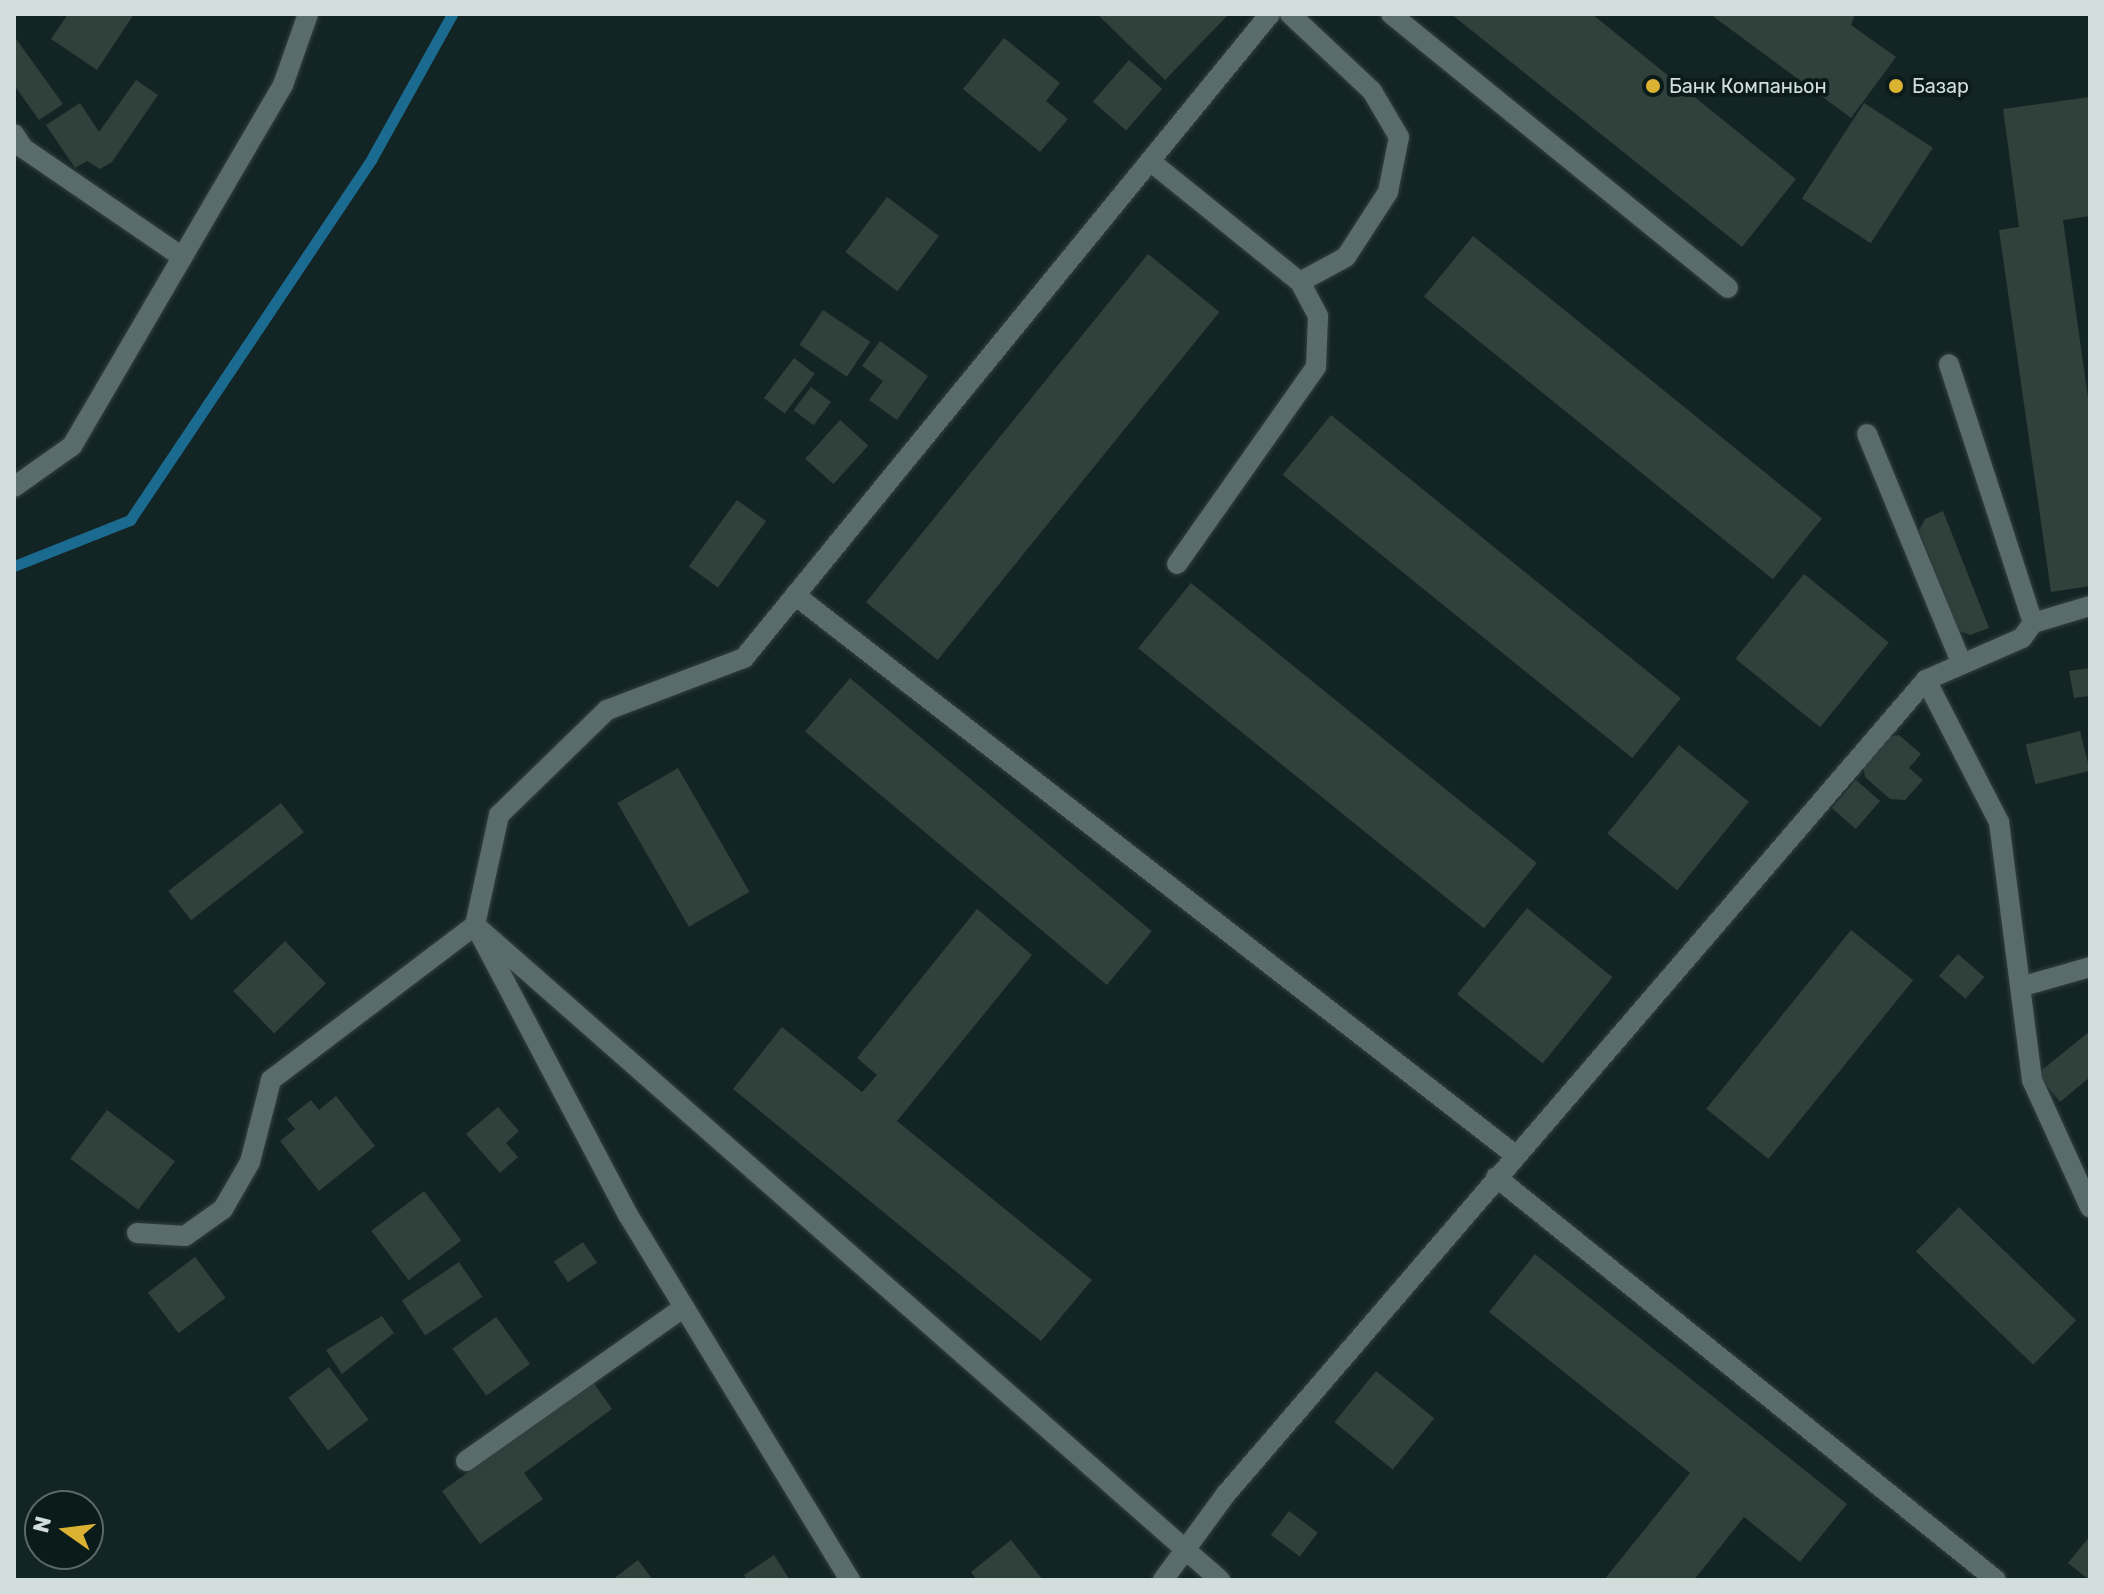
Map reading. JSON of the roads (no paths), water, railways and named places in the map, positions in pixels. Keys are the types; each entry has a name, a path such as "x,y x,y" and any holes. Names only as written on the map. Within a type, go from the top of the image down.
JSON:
{"street":[{"path":"14,487 72,446 283,85 308,14"},
{"path":"850,1580 628,1215 475,925 499,815 607,710 744,658 1270,14"},
{"path":"1290,14 1372,91 1399,137 1388,192 1346,257 1300,282"},
{"path":"1391,14 1728,288"},
{"path":"14,134 23,148 182,257"},
{"path":"1150,161 1300,282 1318,316 1316,367 1177,564"},
{"path":"1949,364 2033,623"},
{"path":"1867,434 1962,664"},
{"path":"795,595 1515,1155"},
{"path":"1163,1580 1226,1494 1926,680 2022,638 2033,623 2090,606"},
{"path":"1926,680 1999,822 2032,1080 2090,1207"},
{"path":"137,1233 185,1236 223,1209 250,1162 271,1080 475,925"},
{"path":"475,925 1185,1553 1220,1580"},
{"path":"2020,987 2090,967"},
{"path":"1496,1177 1996,1580"},
{"path":"466,1461 684,1307"}],"waterway":[{"path":"14,566 130,520 372,158 452,14"}],"place":[{"name":"Банк Компаньон","path":"1653,86"},
{"name":"Базар","path":"1896,86"}]}
